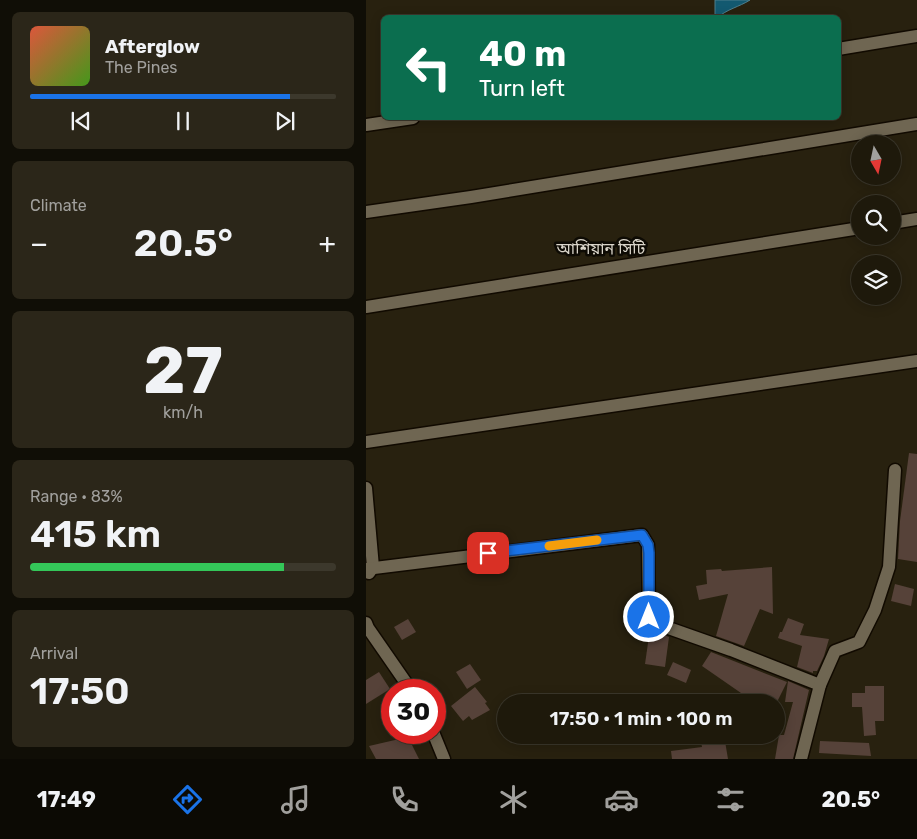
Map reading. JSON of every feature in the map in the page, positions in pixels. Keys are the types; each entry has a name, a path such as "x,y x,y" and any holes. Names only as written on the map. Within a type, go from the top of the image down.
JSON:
{"street":[{"path":"841,49 917,36"},
{"path":"366,125 400,120"},
{"path":"366,212 917,124"},
{"path":"901,222 917,219"},
{"path":"366,307 851,229"},
{"path":"366,442 917,361"},
{"path":"801,759 820,685 835,651 859,642 875,610 889,567 895,470"},
{"path":"366,488 368,571 642,535 648,545 649,617 654,622 820,685"},
{"path":"366,623 403,679"},
{"path":"438,744 444,759"}],"water":[{"path":"715,0 750,0 721,15 715,15"}],"building":[{"path":"909,453 917,454 917,562 898,559 900,521"},
{"path":"772,567 773,614 760,609 744,646 716,636 728,594 699,600 696,586 707,584 706,570 721,569 722,571"},
{"path":"895,584 914,589 911,606 891,601"},
{"path":"788,618 804,624 800,635 829,639 817,671 813,671 813,673 797,667 802,646 778,638"},
{"path":"408,619 416,632 402,640 394,627"},
{"path":"650,629 669,637 665,667 645,664"},
{"path":"711,652 787,682 781,694 741,694 702,666"},
{"path":"673,662 691,670 686,683 667,675"},
{"path":"470,664 481,680 467,689 456,672"},
{"path":"379,672 384,679 381,679 381,695 366,704 366,680"},
{"path":"788,681 809,690 793,759 775,759 778,744 785,744 785,731 793,702 785,702"},
{"path":"865,686 884,686 884,721 875,721 876,735 864,736 862,707 852,707 852,693 865,693"},
{"path":"475,687 487,702 485,703 490,710 472,720 469,716 463,721 451,706"},
{"path":"820,741 869,743 871,756 819,753"},
{"path":"381,743 412,744 419,759 376,759 369,746"},
{"path":"701,744 726,744 728,759 672,759 671,751 702,747"}],"slow traffic":[{"path":"549,546 597,540"}],"district":[{"name":"আশিয়ান সিটি","path":"601,248"}],"route":[{"path":"488,553 642,535 648,545 649,553 649,617"}]}
